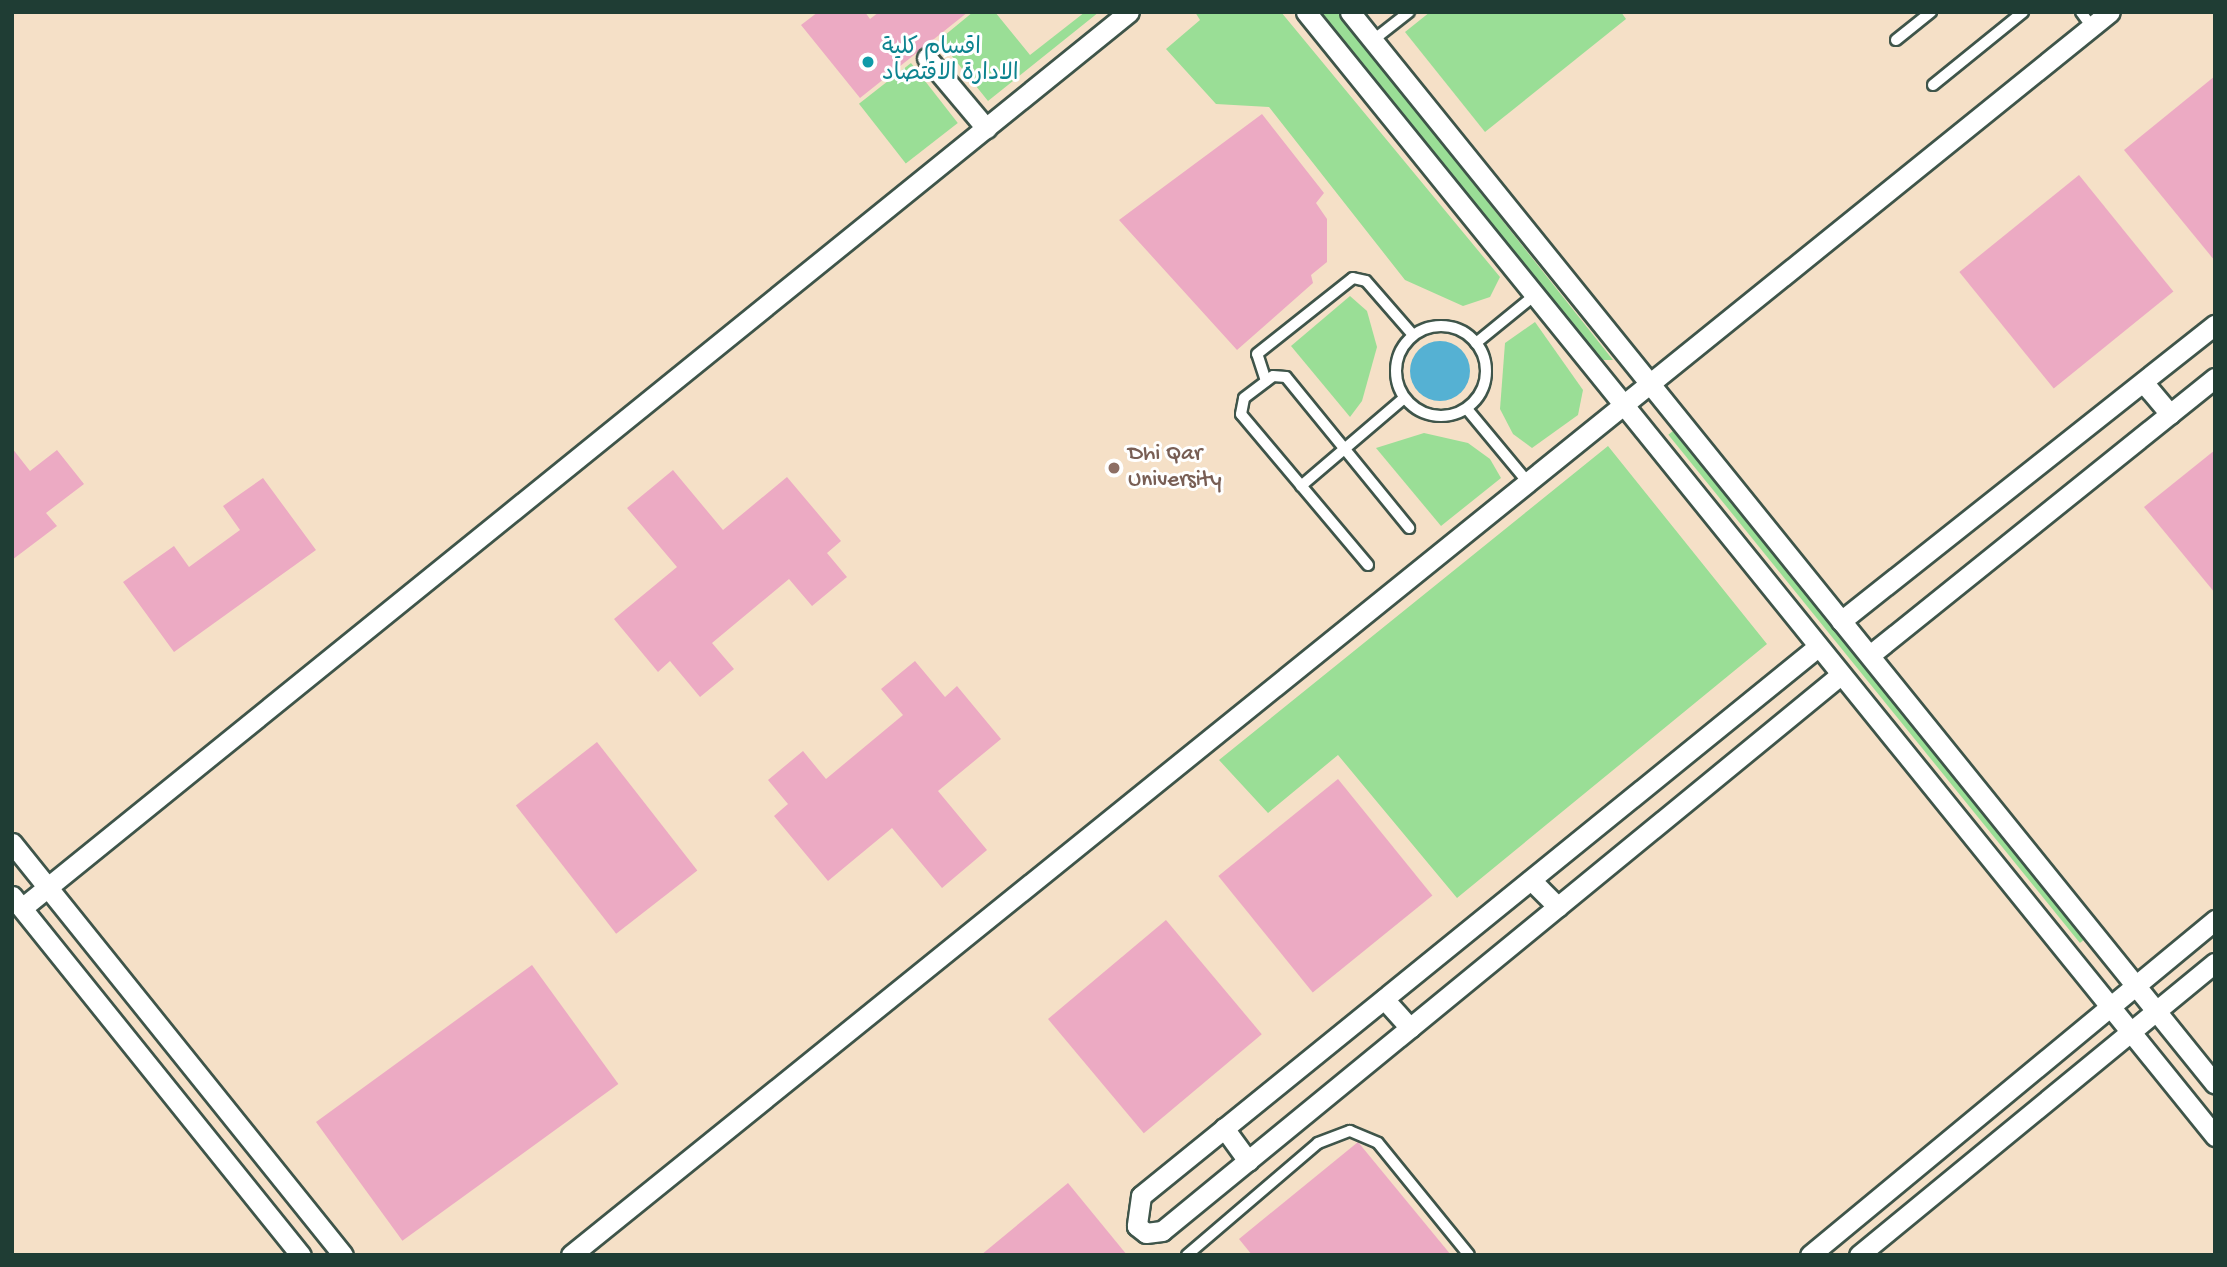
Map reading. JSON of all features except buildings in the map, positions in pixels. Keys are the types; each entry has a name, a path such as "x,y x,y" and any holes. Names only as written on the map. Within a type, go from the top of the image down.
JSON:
{"street":[{"path":"301,1255 17,902 48,887 1129,12"},
{"path":"1306,12 1536,294 1620,407 1815,649 2215,1136"},
{"path":"1349,12 1652,380 2136,990 2215,1084"},
{"path":"571,1255 1526,480 1620,407 2086,20 2110,12"},
{"path":"927,58 986,128"},
{"path":"1841,621 2215,325"},
{"path":"1870,655 2215,378"},
{"path":"2143,382 2170,414"},
{"path":"1815,649 1141,1196 1137,1226 1146,1233 1163,1231 1838,677"},
{"path":"12,843 342,1255"},
{"path":"1531,880 1558,907"},
{"path":"1810,1255 2136,990 2215,920"},
{"path":"1859,1255 2132,1036 2215,963"},
{"path":"1384,999 1410,1028"},
{"path":"1224,1128 1248,1161"}],"lane":[{"path":"1372,41 1409,12"},
{"path":"1896,40 1931,12"},
{"path":"1933,85 2024,12"},
{"path":"1266,381 1257,354 1353,278 1366,281 1413,335"},
{"path":"1476,343 1536,294"},
{"path":"1453,328 1476,343 1486,370 1478,398 1467,408 1433,416 1404,398 1395,372 1413,335 1453,328"},
{"path":"1368,565 1241,414 1241,403 1266,381 1286,377 1409,528"},
{"path":"1301,486 1404,398"},
{"path":"1467,408 1526,480"},
{"path":"1187,1255 1318,1143 1350,1132 1378,1143 1469,1255"}],"green space":[{"path":"973,12 995,12 1030,55 1085,12 1099,12 988,101 939,40"},
{"path":"1195,12 1281,12 1500,277 1490,297 1463,306 1405,280 1269,107 1216,104 1166,49 1200,20"},
{"path":"1321,12 1337,12 1613,360 1602,360"},
{"path":"1430,12 1621,12 1626,19 1485,132 1405,32"},
{"path":"911,63 958,123 906,164 859,104"},
{"path":"1350,296 1367,311 1377,347 1362,401 1350,417 1291,346"},
{"path":"1535,322 1583,390 1578,415 1532,448 1513,434 1500,409 1505,343"},
{"path":"1673,431 2085,939 2080,943 1668,435"},
{"path":"1424,433 1468,443 1490,459 1501,478 1441,526 1376,448"},
{"path":"1608,446 1767,644 1457,898 1338,755 1268,813 1219,760"}],"water":[{"path":"1440,341 1457,346 1465,354 1470,371 1465,388 1457,396 1440,401 1423,396 1415,388 1410,371 1415,354 1423,346"}],"place":[{"name":"اقسام كلية الادارة الاقتصاد","path":"868,62"},
{"name":"Dhi Qar University","path":"1114,468"}]}
